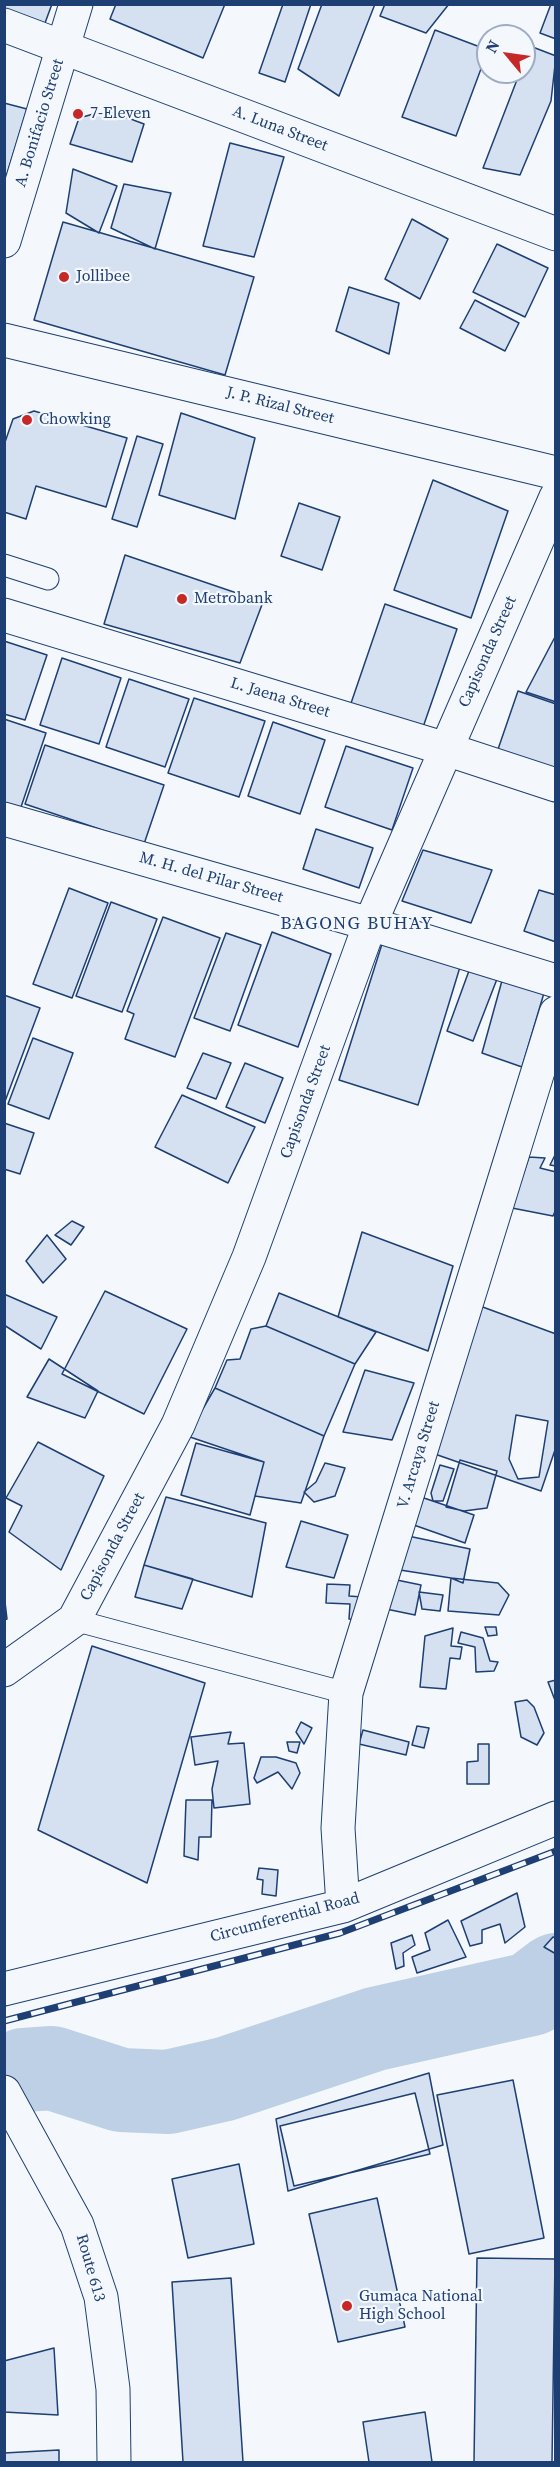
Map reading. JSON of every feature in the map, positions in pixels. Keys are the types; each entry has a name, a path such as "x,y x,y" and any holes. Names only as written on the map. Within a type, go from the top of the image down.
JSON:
{"street":[{"name":"A. Bonifacio Street","path":"4,241 76,4"},
{"name":"A. Luna Street","path":"4,25 555,234"},
{"name":"J. P. Rizal Street","path":"4,340 555,473"},
{"name":"Capisonda Street","path":"4,1670 74,1620 183,1414 249,1257 370,924 555,497"},
{"name":"L. Jaena Street","path":"4,615 446,749 555,785"},
{"name":"M. H. del Pilar Street","path":"4,819 370,924 555,981"},
{"name":"V. Arcaya Street","path":"343,1906 338,1828 345,1693 555,1014"},
{"name":"Circumferential Road","path":"4,1989 343,1906 555,1818"},
{"name":"Route 613","path":"4,2092 77,2225 101,2297 113,2389 114,2463"}],"lane":[{"path":"4,565 48,579"},
{"path":"74,1620 345,1693"}],"building":[{"path":"4,4 52,4 45,23 4,8"},
{"path":"116,4 225,4 203,58 110,19"},
{"path":"283,4 311,4 285,82 259,73"},
{"path":"322,4 375,4 339,96 298,69"},
{"path":"385,4 449,4 426,33 380,16"},
{"path":"551,4 556,4 556,39 540,33"},
{"path":"435,30 476,45 476,82 456,136 402,117"},
{"path":"536,48 556,56 551,101 520,175 483,168 515,84 536,84"},
{"path":"4,103 27,109 4,184"},
{"path":"97,113 115,113 144,124 132,162 70,144 79,118"},
{"path":"230,143 284,157 254,257 203,246"},
{"path":"73,169 117,186 99,233 66,213"},
{"path":"124,184 171,193 155,249 111,228"},
{"path":"412,219 448,239 420,299 385,279"},
{"path":"63,222 254,277 225,375 34,320"},
{"path":"497,244 548,268 525,317 473,292"},
{"path":"349,287 399,303 389,354 336,331"},
{"path":"475,300 519,323 505,351 460,328"},
{"path":"34,411 127,438 106,507 36,486 26,519 4,512 4,445 13,419"},
{"path":"181,413 255,438 235,519 159,495"},
{"path":"137,436 163,444 137,527 112,519"},
{"path":"433,480 508,511 471,618 394,590"},
{"path":"299,503 340,517 322,570 281,556"},
{"path":"125,555 263,602 240,663 104,624"},
{"path":"385,604 457,629 421,733 349,709"},
{"path":"556,635 556,702 526,692"},
{"path":"4,641 47,655 25,720 4,714"},
{"path":"62,658 121,678 99,744 40,725"},
{"path":"129,679 189,699 165,767 106,747"},
{"path":"518,691 556,704 556,779 495,758"},
{"path":"194,698 265,721 239,797 168,773"},
{"path":"4,719 46,733 20,810 4,805"},
{"path":"273,722 325,740 300,814 248,796"},
{"path":"45,745 164,785 144,844 25,804"},
{"path":"346,746 413,768 392,830 325,807"},
{"path":"316,829 373,848 359,888 303,869"},
{"path":"423,850 492,870 471,923 402,901"},
{"path":"69,888 108,903 72,998 33,984"},
{"path":"539,890 556,895 556,942 524,931"},
{"path":"111,902 157,919 122,1012 76,996"},
{"path":"163,917 220,938 175,1057 125,1039 134,1014 127,1011"},
{"path":"272,932 331,954 298,1047 238,1025"},
{"path":"226,933 261,945 230,1031 194,1018"},
{"path":"382,944 460,967 418,1105 339,1080"},
{"path":"470,968 497,979 473,1041 447,1031"},
{"path":"503,977 544,993 522,1067 482,1053"},
{"path":"4,995 40,1008 4,1104"},
{"path":"33,1038 73,1053 49,1119 8,1104"},
{"path":"203,1053 231,1063 216,1099 187,1088"},
{"path":"245,1063 283,1078 265,1123 226,1107"},
{"path":"182,1095 255,1127 228,1183 155,1147"},
{"path":"4,1123 34,1133 20,1174 4,1169"},
{"path":"556,1153 556,1166 550,1165"},
{"path":"529,1157 545,1158 540,1168 556,1172 556,1209 553,1216 512,1208"},
{"path":"72,1221 84,1227 71,1245 55,1235"},
{"path":"362,1232 453,1266 428,1351 338,1317"},
{"path":"47,1235 66,1259 43,1283 26,1261"},
{"path":"105,1291 187,1329 144,1414 62,1374"},
{"path":"279,1293 376,1332 355,1364 266,1326"},
{"path":"4,1294 57,1317 41,1349 4,1325"},
{"path":"480,1306 556,1334 556,1447 541,1491 429,1452"},
{"path":"266,1326 355,1364 324,1436 215,1388 227,1360 240,1359 251,1329"},
{"path":"49,1359 98,1391 85,1418 27,1397"},
{"path":"365,1370 414,1383 392,1440 343,1432"},
{"path":"215,1388 324,1436 301,1503 255,1496 264,1462 187,1436"},
{"path":"516,1415 548,1421 539,1477 518,1479 509,1459"},
{"path":"38,1442 104,1476 61,1570 9,1532 22,1506 6,1498"},
{"path":"196,1443 264,1462 250,1515 181,1495"},
{"path":"460,1460 497,1471 487,1508 464,1511 446,1507"},
{"path":"325,1463 345,1468 335,1496 314,1502 304,1492 316,1482"},
{"path":"440,1465 454,1469 443,1501 433,1501 431,1493"},
{"path":"166,1497 266,1523 252,1597 144,1565"},
{"path":"421,1497 474,1515 465,1543 411,1524"},
{"path":"301,1521 348,1535 334,1578 286,1567"},
{"path":"408,1536 470,1549 463,1583 451,1578 400,1570"},
{"path":"144,1565 193,1579 182,1609 135,1597"},
{"path":"451,1578 498,1583 509,1595 499,1615 448,1611"},
{"path":"392,1579 421,1585 415,1615 386,1609"},
{"path":"327,1584 350,1585 349,1596 362,1597 360,1620 349,1619 350,1604 326,1603"},
{"path":"419,1592 443,1595 440,1611 422,1609"},
{"path":"4,1593 7,1619 4,1620"},
{"path":"485,1627 496,1627 497,1635 488,1636"},
{"path":"453,1628 451,1646 462,1647 460,1659 450,1658 446,1689 420,1687 425,1636"},
{"path":"461,1632 483,1638 490,1661 498,1662 494,1671 476,1672 475,1647 458,1643"},
{"path":"92,1646 205,1683 147,1883 38,1830"},
{"path":"556,1680 556,1703 548,1682"},
{"path":"527,1700 534,1707 544,1733 537,1745 521,1737 515,1702"},
{"path":"301,1722 312,1728 304,1744 296,1732"},
{"path":"417,1726 429,1728 424,1748 412,1745"},
{"path":"363,1730 409,1742 406,1755 359,1744"},
{"path":"231,1732 228,1744 244,1743 250,1804 214,1808 212,1789 218,1761 195,1765 191,1737"},
{"path":"287,1742 300,1742 297,1753 289,1751"},
{"path":"478,1744 489,1744 489,1784 467,1784 467,1762 478,1761"},
{"path":"261,1757 276,1757 296,1763 300,1773 292,1789 278,1772 257,1783 254,1778"},
{"path":"186,1800 212,1800 211,1837 199,1837 198,1860 184,1856"},
{"path":"259,1868 278,1870 276,1896 262,1894 263,1880 257,1879"},
{"path":"517,1893 525,1927 505,1943 500,1924 482,1930 482,1943 470,1946 461,1921"},
{"path":"448,1920 466,1957 417,1973 412,1957 430,1950 425,1933"},
{"path":"412,1935 415,1945 403,1953 404,1966 396,1969 391,1943"},
{"path":"553,1937 556,1938 556,1954 544,1947"},
{"path":"429,2073 443,2145 288,2191 276,2119"},
{"path":"513,2080 544,2238 469,2254 437,2095"},
{"path":"415,2093 430,2154 294,2186 280,2126"},
{"path":"239,2164 254,2244 188,2258 172,2179"},
{"path":"377,2198 405,2327 338,2342 309,2214"},
{"path":"477,2258 555,2259 552,2462 474,2462"},
{"path":"231,2278 243,2462 183,2462 172,2282"},
{"path":"54,2348 58,2415 4,2412 4,2361"},
{"path":"425,2412 432,2462 369,2462 363,2422"},
{"path":"59,2450 59,2462 4,2462 4,2453"}],"waterway":[{"path":"4,2081 24,2070 52,2068 121,2090 168,2092 225,2079 375,2029 531,1994 556,1975"}],"railway":[{"path":"4,2021 340,1933 556,1851"}],"place":[{"name":"7-Eleven","path":"78,114"},
{"name":"Jollibee","path":"64,277"},
{"name":"Chowking","path":"27,420"},
{"name":"Metrobank","path":"182,599"},
{"name":"Gumaca National High School","path":"347,2306"}],"district":[{"name":"BAGONG BUHAY","path":"357,924"}]}
